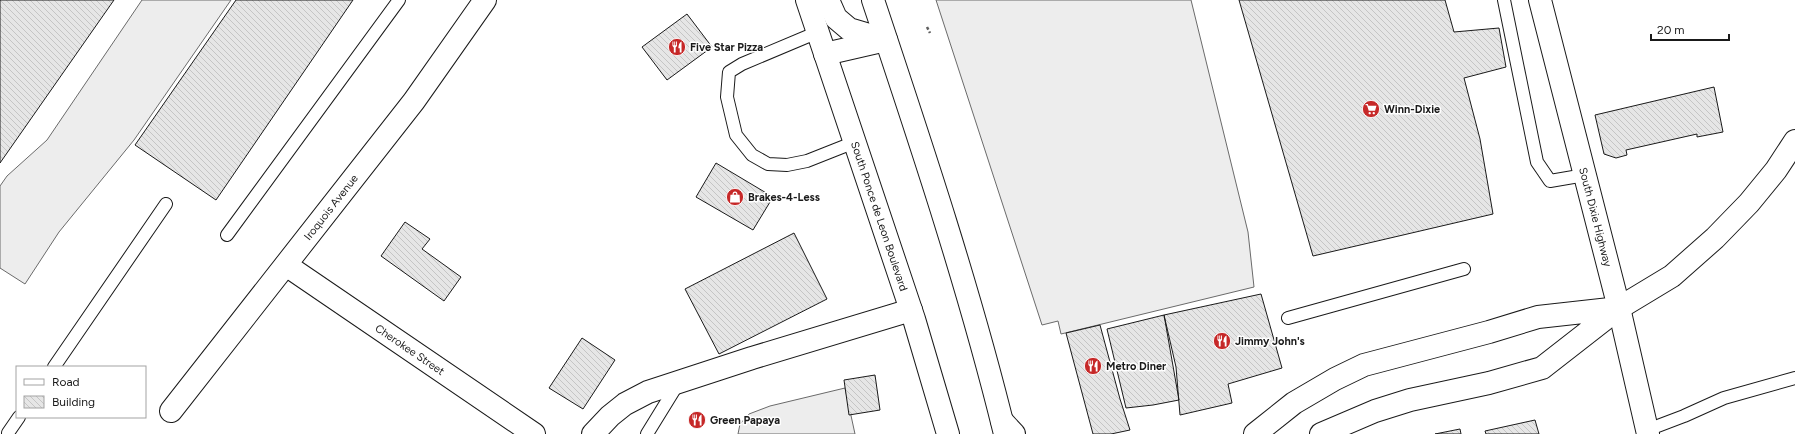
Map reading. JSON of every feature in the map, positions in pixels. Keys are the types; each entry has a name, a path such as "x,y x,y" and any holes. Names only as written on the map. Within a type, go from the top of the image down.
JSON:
{"main road":[{"name":"Iroquois Avenue","path":"171,411 414,101 485,0"},
{"name":"South Ponce de Leon Boulevard","path":"807,0 911,310 948,434"},
{"path":"828,0 836,18 849,29 886,40"},
{"path":"873,0 950,235 1007,430"},
{"name":"South Dixie Highway","path":"1540,0 1619,308 1647,432"},
{"path":"825,54 886,40"},
{"path":"1321,434 1344,423 1389,407 1489,383 1542,368 1619,308 1672,276 1715,238 1749,203 1776,170 1795,141"},
{"name":"Cherokee Street","path":"286,265 534,434"},
{"path":"1255,434 1294,403 1335,379 1364,365 1489,332 1538,317 1619,308"},
{"path":"592,434 610,416 625,404 648,392 911,310"}],"lane":[{"path":"227,235 399,0"},
{"path":"1504,0 1538,162 1550,181 1585,175"},
{"path":"818,32 742,64 729,72 727,97 736,135 752,155 768,164 787,165 807,161 855,142"},
{"path":"55,366 166,204"},
{"path":"1288,318 1464,269"},
{"path":"1647,432 1724,398 1795,378"},
{"path":"647,434 680,381"},
{"path":"8,432 18,418"}],"path":[{"path":"927,27 930,33"}],"shaded area":[{"path":"142,0 231,0 134,140 59,232 25,284 0,268 0,186 7,176 47,140"},
{"path":"936,0 1191,0 1248,232 1254,287 1061,334 1058,321 1042,325"},
{"path":"845,388 855,434 738,434 740,424 749,414 770,406"}],"building":[{"path":"0,0 114,0 0,163"},
{"path":"236,0 353,0 216,200 135,145"},
{"name":"Winn-Dixie","path":"1239,0 1445,0 1454,32 1499,28 1506,67 1464,78 1480,139 1493,214 1313,256"},
{"name":"Five Star Pizza","path":"687,14 712,47 667,80 642,47"},
{"path":"1714,87 1723,132 1697,137 1697,134 1626,150 1627,155 1616,158 1604,154 1595,115"},
{"name":"Brakes-4-Less","path":"716,163 773,197 753,230 696,197"},
{"path":"405,222 430,239 422,249 461,277 444,301 381,256"},
{"path":"794,233 827,299 719,354 685,289"},
{"name":"Jimmy John's","path":"1261,294 1282,368 1228,384 1232,403 1180,415 1176,367 1164,315"},
{"path":"1164,315 1179,400 1126,408 1107,329"},
{"name":"Metro Diner","path":"1100,325 1130,430 1111,434 1093,434 1066,333"},
{"path":"582,338 615,360 583,409 549,388"},
{"path":"875,375 880,410 849,415 844,380"},
{"path":"1535,420 1539,434 1486,434 1485,431"},
{"path":"1460,429 1461,434 1435,434"}],"place":[{"name":"Five Star Pizza","path":"677,47"},
{"name":"Winn-Dixie","path":"1371,109"},
{"name":"Brakes-4-Less","path":"735,197"},
{"name":"Jimmy John's","path":"1222,341"},
{"name":"Metro Diner","path":"1093,366"},
{"name":"Green Papaya","path":"697,420"}]}
